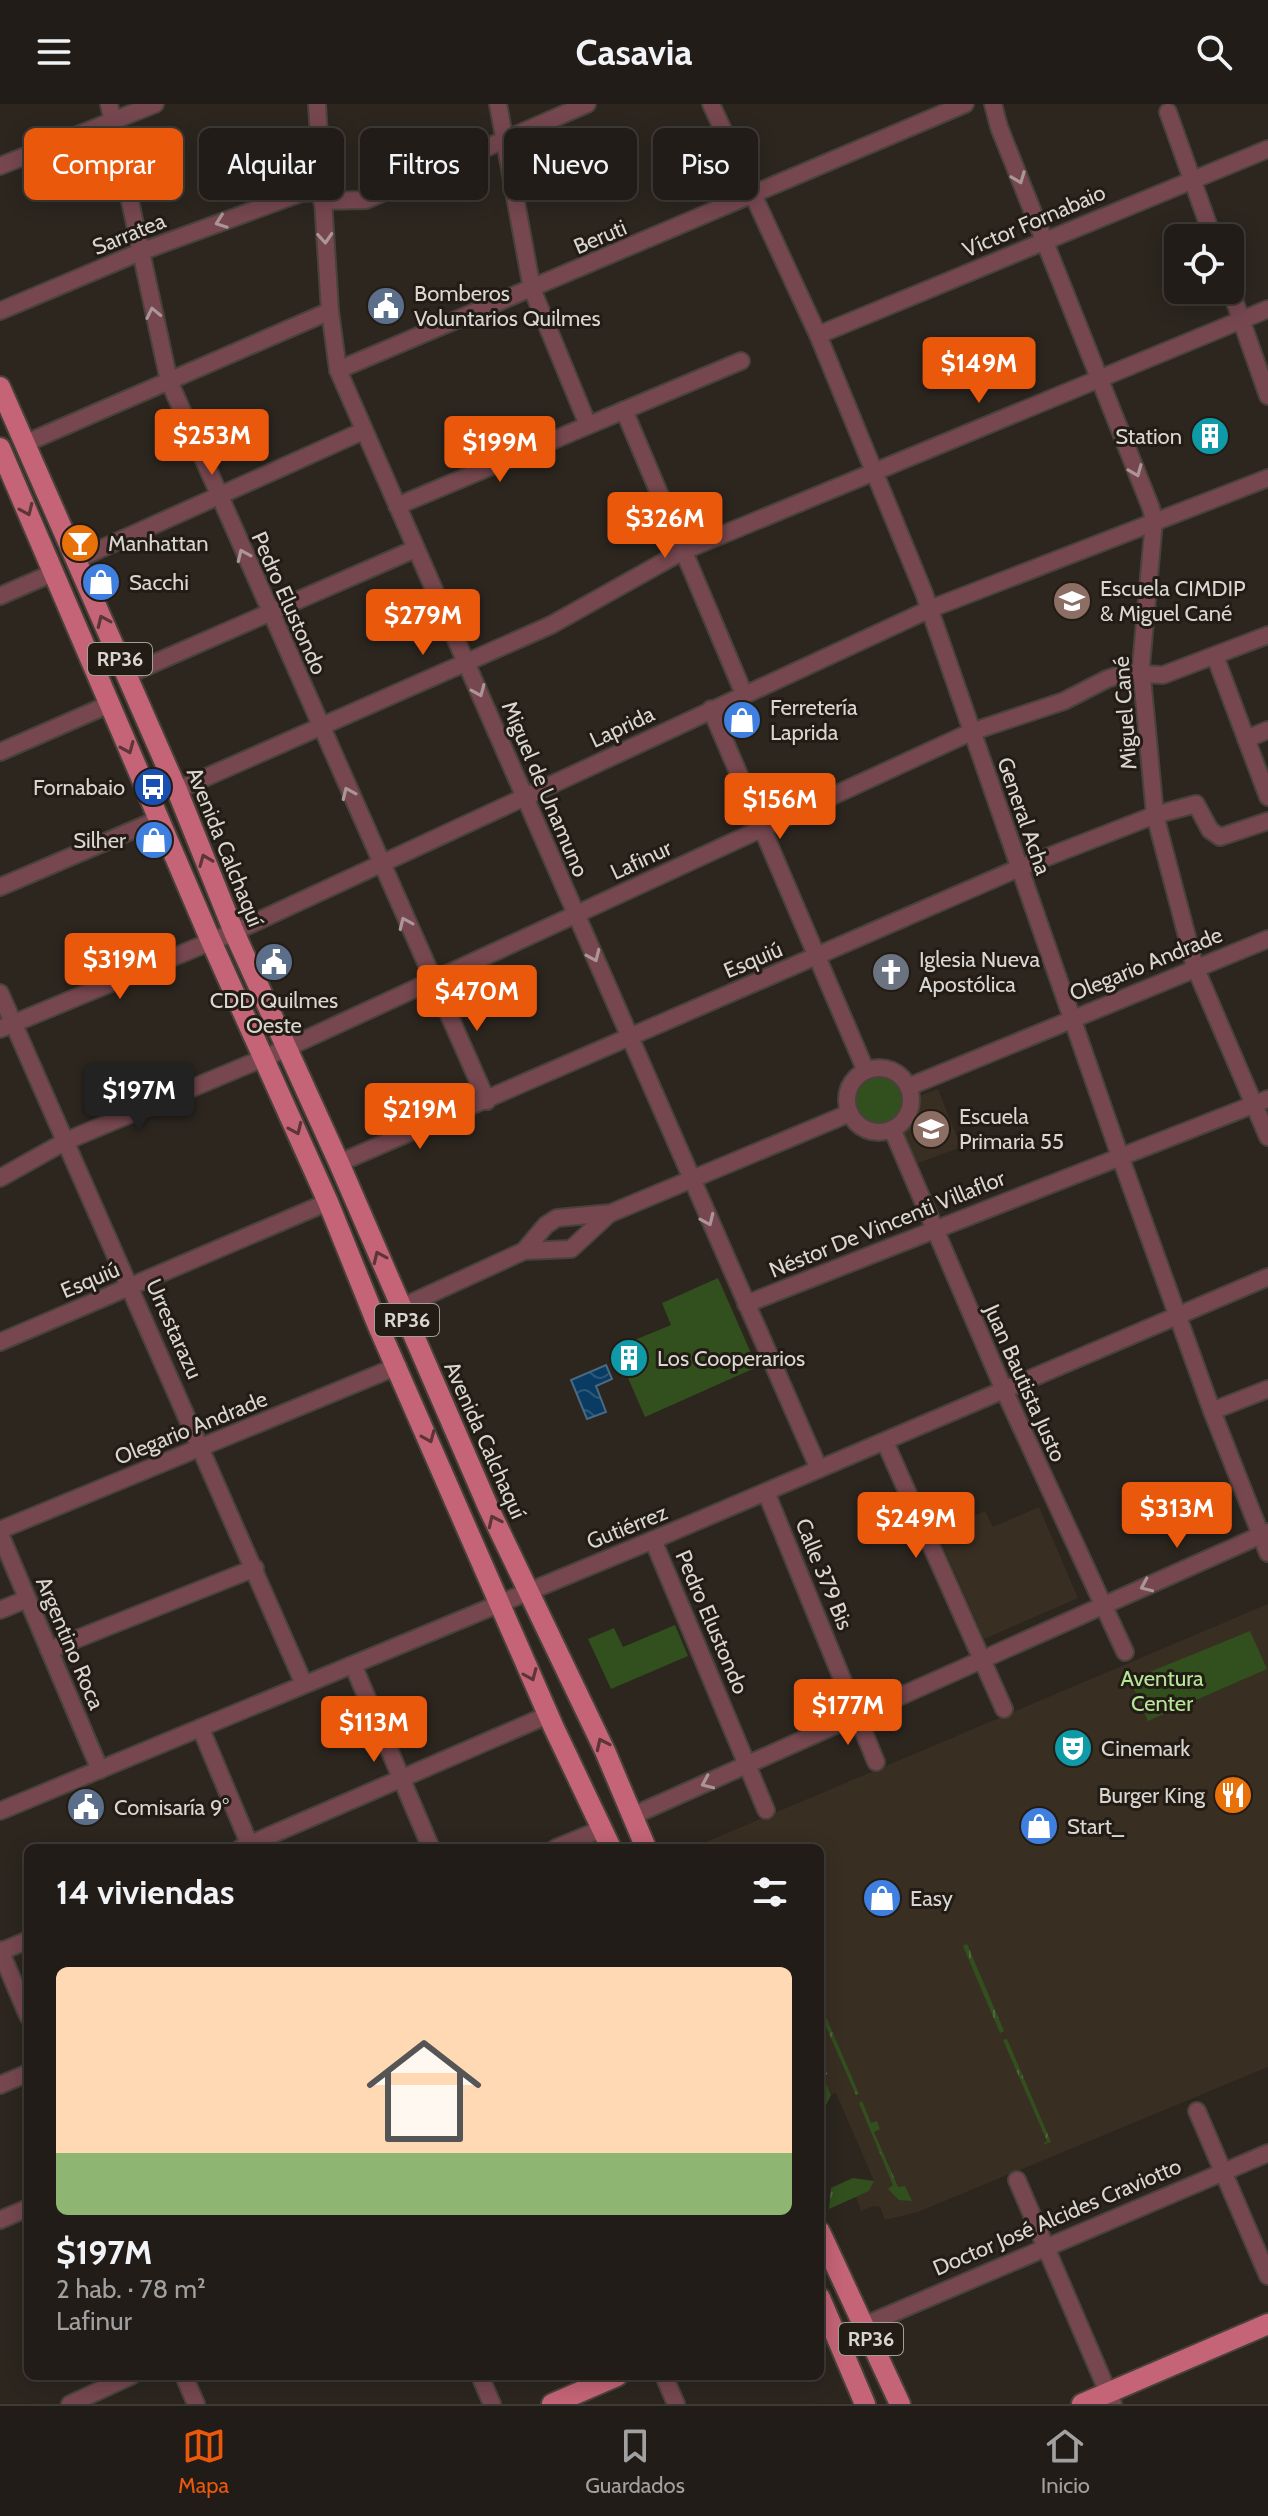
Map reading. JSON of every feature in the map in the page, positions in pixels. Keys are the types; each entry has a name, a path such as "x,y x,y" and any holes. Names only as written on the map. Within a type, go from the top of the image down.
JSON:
{"main road":[{"name":"Avenida Calchaquí","path":"0,387 177,790 234,932 527,1591 605,1751 644,1844"},
{"name":"RP36","path":"1,455 55,572 211,941 264,1058 322,1206 398,1366 596,1831 607,1844"},
{"name":"RP36","path":"824,2240 900,2404"},
{"path":"824,2284 841,2275"},
{"name":"RP36","path":"824,2307 865,2404"},
{"path":"1082,2404 1111,2398 1268,2324"},
{"path":"848,2363 873,2404"},
{"path":"552,2404 608,2380"}],"street":[{"name":"Pedro Elustondo","path":"109,104 110,121 169,381 379,865 487,1101"},
{"path":"0,166 155,104"},
{"name":"Miguel de Unamuno","path":"317,104 318,128"},
{"path":"498,104 504,139"},
{"name":"Sarratea","path":"530,128 587,104"},
{"name":"General Acha","path":"711,104 722,128"},
{"name":"Beruti","path":"758,194 965,104"},
{"name":"Miguel Cané","path":"997,105 1044,241 1154,521 1141,675 1155,815 1195,967 1268,1137"},
{"path":"1168,112 1208,224"},
{"name":"Sarratea","path":"344,198 366,200 504,139"},
{"name":"Víctor Fornabaio","path":"818,335 1268,149"},
{"name":"Sarratea","path":"0,311 140,252 282,200"},
{"name":"Miguel de Unamuno","path":"322,200 330,311 338,370 819,1469"},
{"path":"515,200 532,289 588,425"},
{"name":"Beruti","path":"338,370 745,200"},
{"name":"General Acha","path":"753,200 818,335 930,609 1120,1156 1180,1315 1212,1411 1264,1533 1268,1553"},
{"path":"1236,304 1268,396"},
{"path":"177,790 465,660 551,625 683,551 874,469 1268,309"},
{"path":"26,443 330,311"},
{"path":"397,506 741,361"},
{"path":"624,410 744,694"},
{"path":"76,560 363,431"},
{"name":"Laprida","path":"7,1026 234,932 930,609 1268,478"},
{"path":"127,675 267,611 415,549"},
{"path":"0,596 55,572"},
{"name":"Lafinur","path":"0,1178 66,1141 288,1048 971,732 1064,701 1125,673 1163,675 1268,635"},
{"path":"1215,656 1268,797"},
{"path":"0,752 110,704"},
{"path":"711,709 866,1071"},
{"path":"1246,739 1268,730"},
{"name":"Esquiú","path":"339,1163 1019,868 1187,803 1200,806 1215,836 1228,836 1268,821"},
{"path":"0,887 159,819"},
{"name":"Olegario Andrade","path":"908,1087 1268,939"},
{"name":"Urrestarazu","path":"0,993 7,1026 66,1141 132,1286 304,1684"},
{"path":"886,1069 903,1079 908,1087 910,1107 907,1116 892,1129 882,1132 863,1127 850,1113 847,1103 851,1084 866,1071 886,1069"},
{"name":"Néstor De Vincenti Villaflor","path":"746,1304 1268,1099"},
{"path":"524,1251 546,1225 557,1218 611,1213 850,1113"},
{"name":"Juan Bautista Justo","path":"892,1129 1004,1390 1101,1606 1125,1652"},
{"name":"Esquiú","path":"0,1342 322,1206"},
{"path":"402,1307 524,1251 571,1249 611,1213"},
{"name":"Gutiérrez","path":"0,1811 653,1540 1268,1277"},
{"name":"Olegario Andrade","path":"0,1532 398,1366"},
{"path":"1212,1411 1268,1389"},
{"path":"885,1442 1004,1709"},
{"name":"Calle 379 Bis","path":"766,1492 876,1762"},
{"name":"Argentino Roca","path":"0,1532 100,1770"},
{"path":"632,1816 1264,1533"},
{"name":"Pedro Elustondo","path":"653,1540 766,1810"},
{"path":"49,1650 255,1568"},
{"path":"0,1610 27,1599"},
{"path":"353,1665 429,1844"},
{"path":"254,1844 548,1715"},
{"path":"201,1729 246,1844"},
{"path":"565,1844 596,1831"},
{"path":"24,1942 0,1951 24,2007"},
{"path":"0,2085 24,2075"},
{"path":"1197,2111 1268,2276"},
{"name":"Doctor José Alcides Craviotto","path":"865,2325 1268,2153"},
{"path":"1017,2180 1111,2398"},
{"path":"0,2220 24,2210"},
{"path":"70,2404 122,2380"},
{"path":"186,2380 196,2404"},
{"path":"482,2380 492,2404"},
{"path":"666,2380 676,2404"}],"shaded area":[{"name":"Escuela Primaria 55","path":"938,1089 961,1147 916,1164 904,1132 911,1126 916,1097"},
{"path":"1039,1507 1078,1598 984,1639 937,1532 985,1511 993,1527"},
{"path":"1268,1604 1268,2067 918,2212 885,2220 880,2207 861,2211 856,2197 869,2191 874,2181 836,2093 831,2095 824,2079 828,2075 824,2070 824,1844 701,1844"}],"green space":[{"path":"880,1072 899,1080 907,1099 899,1118 880,1126 861,1118 853,1099 861,1080"},
{"path":"718,1278 757,1367 645,1417 615,1348 671,1325 662,1303"},
{"path":"675,1625 688,1656 611,1689 588,1639 614,1628 623,1647"},
{"name":"Aventura Center","path":"1250,1631 1267,1669 1148,1721 1130,1680"},
{"path":"967,1944 1004,2031 1000,2033 963,1946"},
{"path":"824,2012 859,2094 856,2095 824,2022"},
{"path":"1007,2039 1051,2142 1042,2145 1047,2141 1003,2040"},
{"path":"824,2079 831,2095 824,2109"},
{"path":"862,2101 871,2123 877,2121 880,2129 874,2132 898,2187 905,2186 912,2201 899,2200 888,2189 893,2185 859,2103"},
{"path":"853,2178 874,2181 869,2191 829,2209 831,2188"}],"water":[{"path":"606,1365 612,1379 596,1386 606,1412 587,1419 571,1380"}],"place":[{"name":"Bomberos Voluntarios Quilmes","path":"386,306"},
{"name":"Station","path":"1210,436"},
{"name":"Manhattan","path":"80,543"},
{"name":"Sacchi","path":"101,582"},
{"name":"Escuela CIMDIP & Miguel Cané","path":"1072,601"},
{"name":"Ferretería Laprida","path":"742,720"},
{"name":"Fornabaio","path":"153,787"},
{"name":"Silher","path":"154,840"},
{"name":"CDD Quilmes Oeste","path":"274,962"},
{"name":"Iglesia Nueva Apostólica","path":"891,972"},
{"name":"Escuela Primaria 55","path":"931,1129"},
{"name":"Los Cooperarios","path":"629,1358"},
{"name":"Cinemark","path":"1073,1748"},
{"name":"Burger King","path":"1233,1795"},
{"name":"Comisaría 9°","path":"86,1807"},
{"name":"Start_","path":"1039,1826"},
{"name":"Easy","path":"882,1898"}]}
